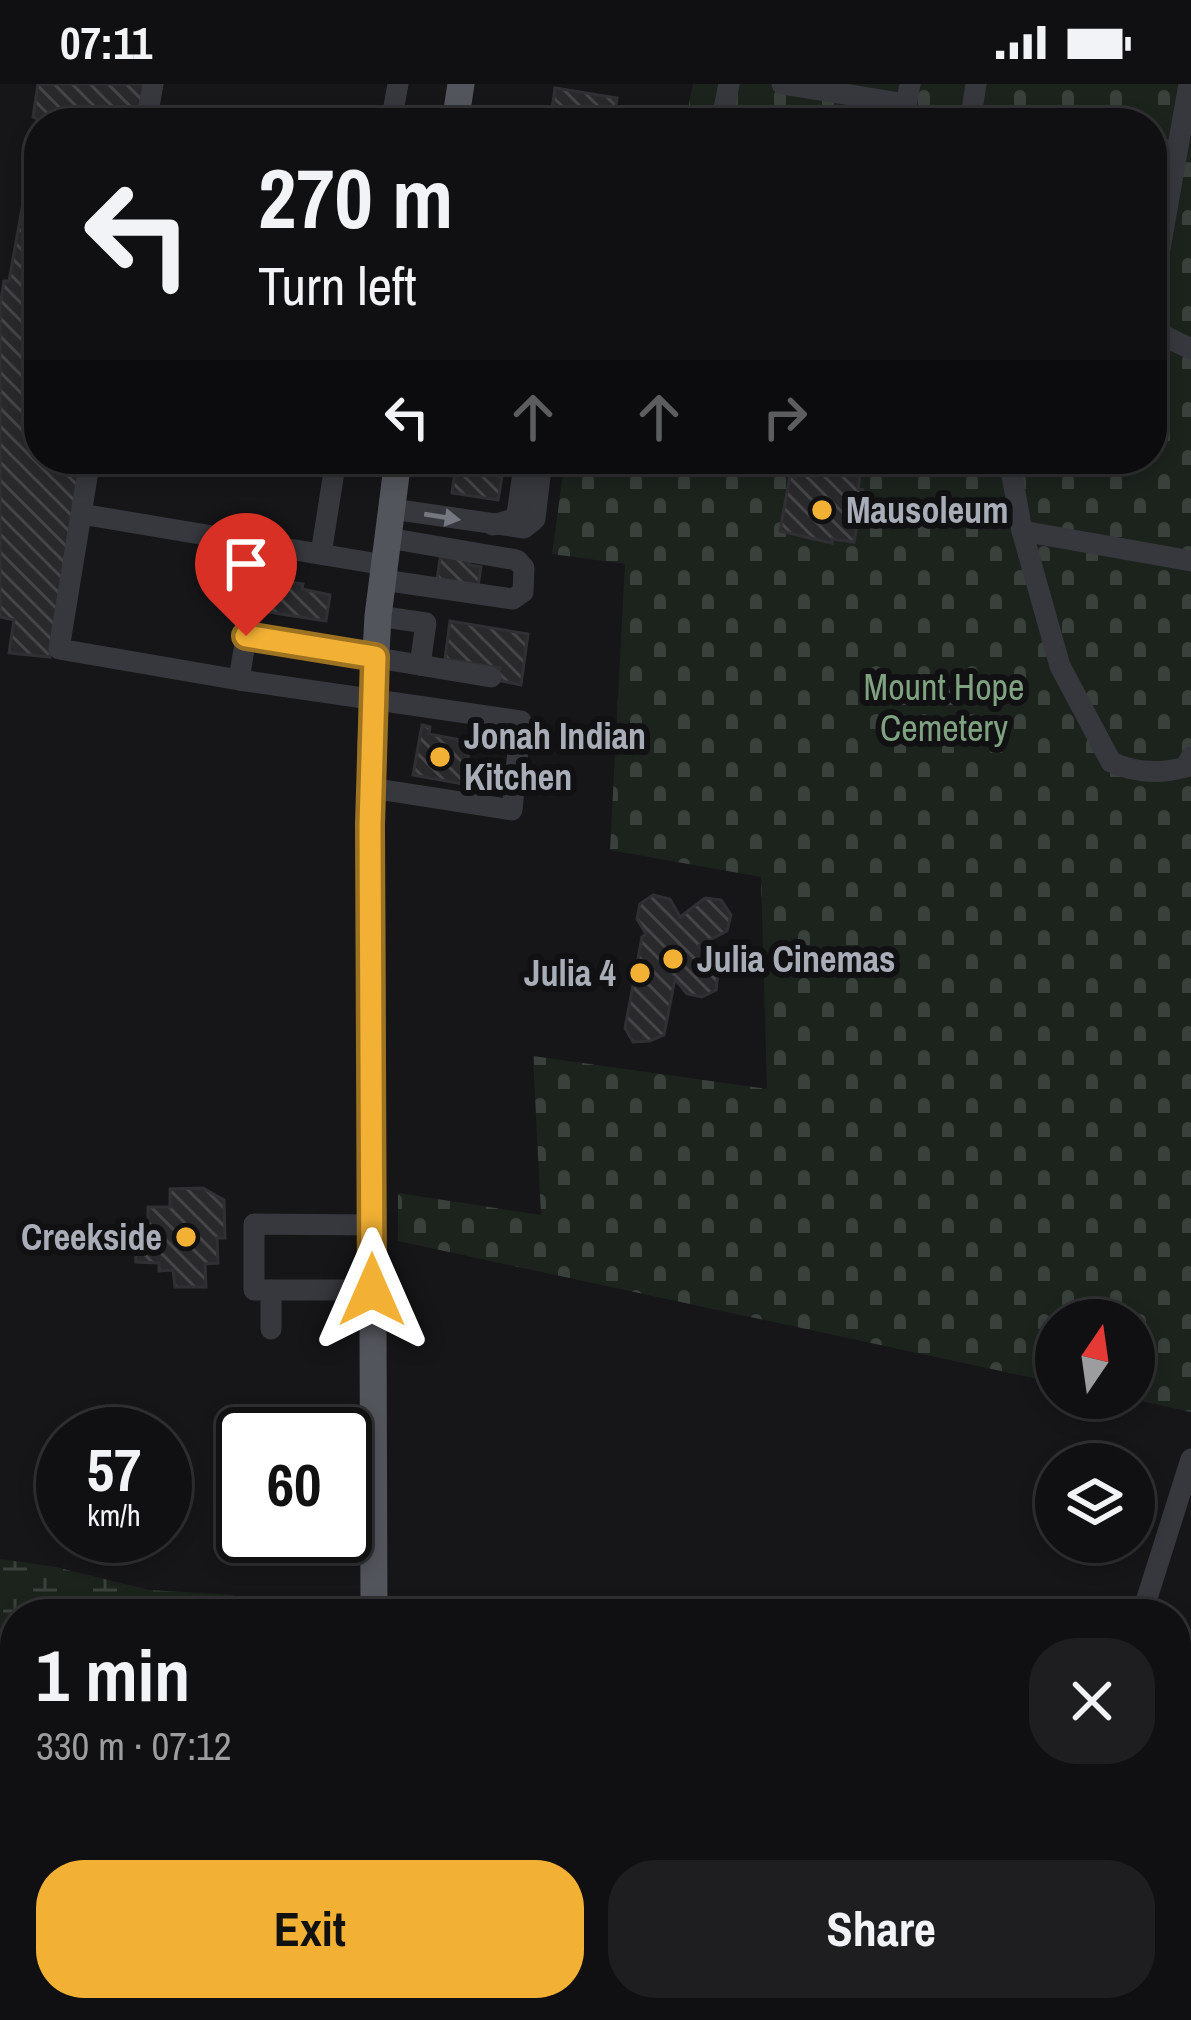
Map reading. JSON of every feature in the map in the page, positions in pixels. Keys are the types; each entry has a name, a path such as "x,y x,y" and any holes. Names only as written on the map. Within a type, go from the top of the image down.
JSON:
{"main road":[{"path":"374,1599 371,788 378,616 396,474"}],"street":[{"path":"782,84 906,104"},
{"path":"1167,209 1189,84"},
{"path":"88,474 58,649 521,721 512,810 371,788"},
{"path":"321,554 334,474"},
{"path":"81,514 321,554 387,548 513,519 523,474"},
{"path":"492,525 530,526 540,474"},
{"path":"1012,474 1022,531 1060,666 1112,762 1124,768 1168,772 1186,767 1191,757"},
{"path":"1022,531 1191,560"},
{"path":"239,680 261,544"},
{"path":"387,548 517,560 524,568 523,592 513,599 387,548"},
{"path":"378,616 426,623 420,665"},
{"path":"246,636 491,677"},
{"path":"372,1225 254,1224 254,1290 372,1290"},
{"path":"271,1290 271,1329"},
{"path":"1147,1599 1191,1459"}],"green space":[{"name":"Mount Hope Cemetery","path":"693,84 1191,84 1191,1412 1155,1404 1155,1299 1035,1299 1035,1378 398,1241 398,1193 541,1215 533,1056 767,1089 761,877 610,850 625,564 552,554 563,474 1167,474 1167,108 688,108"},
{"path":"0,1559 149,1590 242,1599 0,1599"}],"building":[{"path":"38,84 146,84 142,108 34,108"},
{"path":"555,88 617,98 615,108 552,108"},
{"path":"24,197 24,474 80,474 50,657 9,653 14,620 0,617 0,306 4,281 9,281"},
{"path":"455,474 502,474 498,500 452,493"},
{"name":"Mausoleum","path":"860,474 858,489 863,490 854,542 832,539 832,543 780,531 790,476"},
{"path":"441,553 470,558 469,565 481,567 478,586 437,579"},
{"path":"283,581 330,595 326,621 268,612 273,586 282,588"},
{"path":"450,621 528,634 521,685 497,680 500,668 445,659"},
{"path":"422,725 430,727 429,734 471,742 463,784 413,775"},
{"name":"Julia Cinemas","path":"653,895 670,899 680,917 705,898 721,900 731,915 727,931 698,946 718,973 716,990 702,997 687,994 675,979 664,1035 633,1042 625,1028 646,934 637,919 640,904"},
{"name":"Creekside","path":"203,1188 224,1200 225,1238 217,1238 218,1263 205,1264 206,1287 175,1287 173,1270 159,1271 159,1263 136,1262 135,1242 148,1242 144,1230 148,1229 148,1207 170,1207 170,1189"}],"place":[{"name":"Mausoleum","path":"822,510"},
{"name":"Jonah Indian Kitchen","path":"440,757"},
{"name":"Julia Cinemas","path":"673,959"},
{"name":"Julia 4","path":"640,973"},
{"name":"Creekside","path":"186,1237"}],"route":[{"path":"246,636 375,657 370,825 372,1290"}]}
